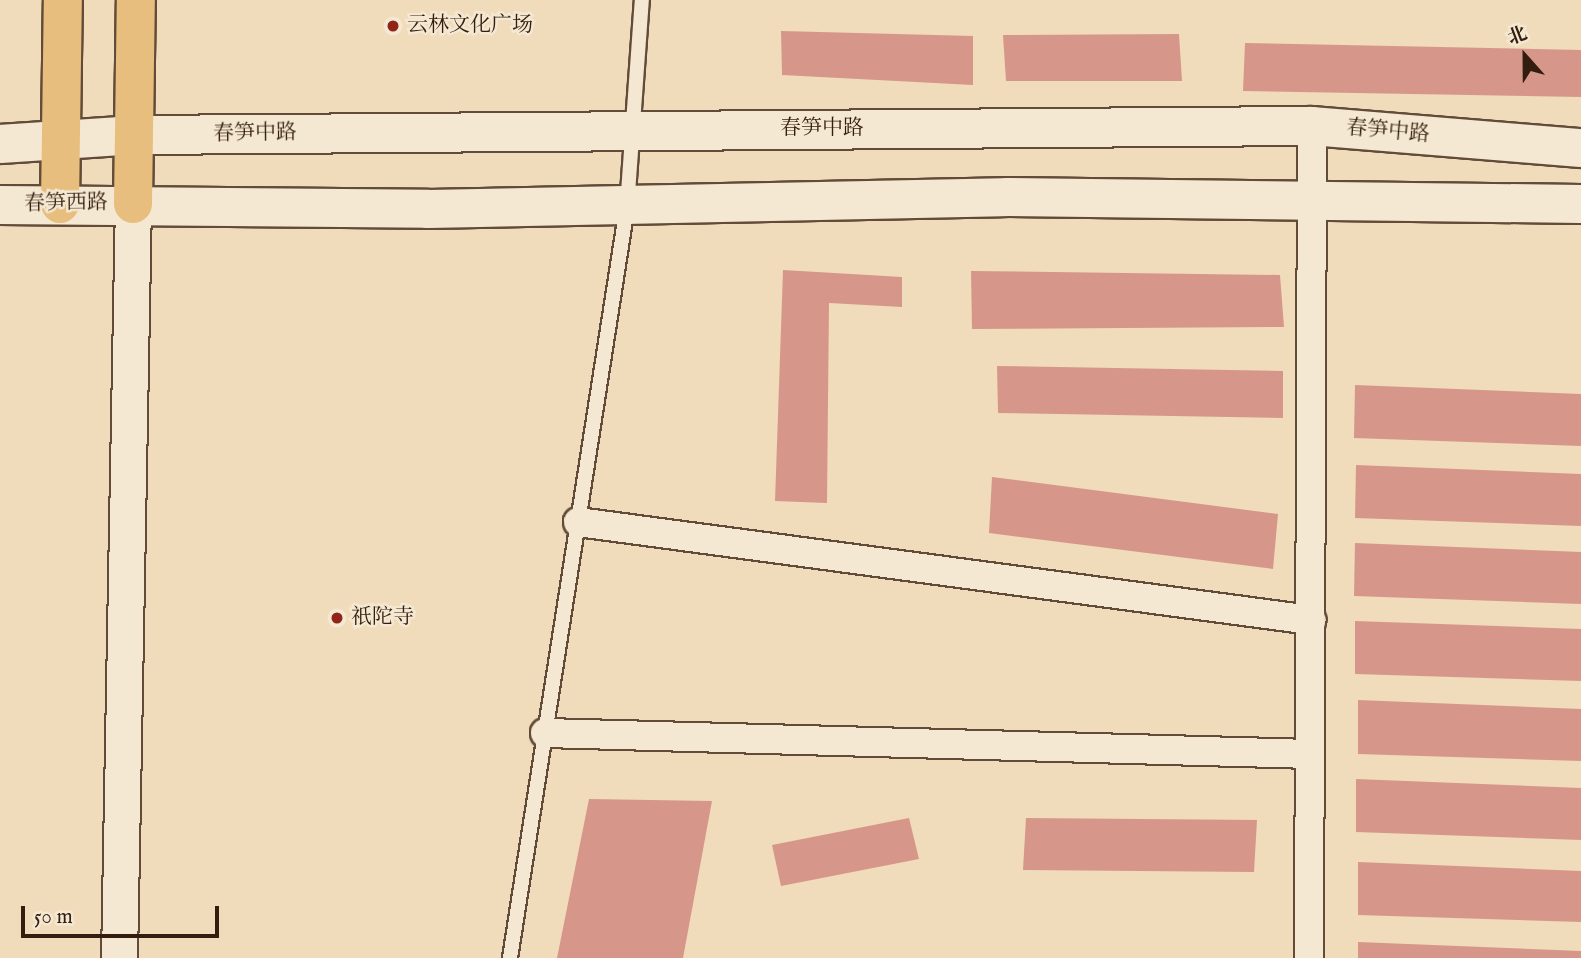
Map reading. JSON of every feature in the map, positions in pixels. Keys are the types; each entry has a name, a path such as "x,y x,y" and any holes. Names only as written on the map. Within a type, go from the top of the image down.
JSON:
{"main road":[{"path":"60,204 63,0"},
{"path":"136,0 133,204 627,207 1009,197 1581,204"},
{"name":"春笋中路","path":"62,143 136,135 1312,126 1581,148"},
{"path":"0,144 62,143"},
{"name":"春笋西路","path":"0,205 133,204"}],"street":[{"path":"1309,958 1312,126"},
{"path":"119,958 133,204"},
{"path":"578,522 1311,620"},
{"path":"545,733 1310,754"}],"lane":[{"path":"510,958 627,207 642,0"}],"building":[{"path":"781,31 973,36 973,85 782,75"},
{"path":"1179,34 1182,81 1006,81 1003,35"},
{"path":"1245,43 1581,50 1581,97 1243,91"},
{"path":"783,270 902,277 902,307 829,303 827,503 775,501"},
{"path":"971,271 1280,275 1284,327 972,329"},
{"path":"997,366 1283,371 1283,418 998,413"},
{"path":"1355,385 1581,394 1581,446 1354,438"},
{"path":"1356,465 1581,474 1581,526 1355,518"},
{"path":"992,477 1278,514 1273,569 989,533"},
{"path":"1355,543 1581,552 1581,604 1354,596"},
{"path":"1355,621 1581,629 1581,681 1355,674"},
{"path":"1358,700 1581,709 1581,761 1358,754"},
{"path":"1356,779 1581,788 1581,840 1356,832"},
{"path":"589,799 712,801 683,958 557,958"},
{"path":"909,818 919,859 781,886 772,845"},
{"path":"1026,818 1257,820 1254,872 1023,870"},
{"path":"1358,862 1581,871 1581,922 1358,915"},
{"path":"1358,942 1581,951 1581,958 1358,958"}],"place":[{"name":"云林文化广场","path":"393,26"},
{"name":"祇陀寺","path":"337,618"}]}
